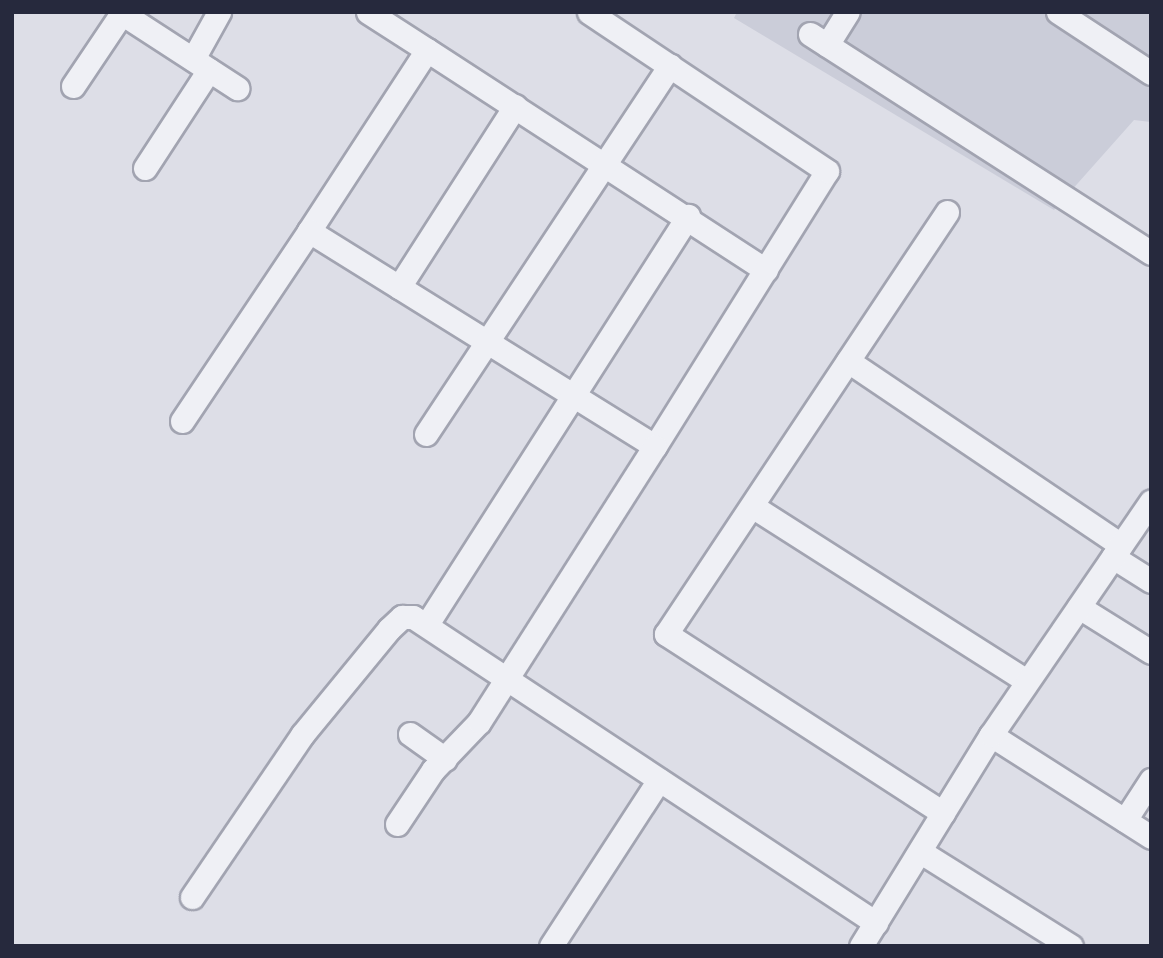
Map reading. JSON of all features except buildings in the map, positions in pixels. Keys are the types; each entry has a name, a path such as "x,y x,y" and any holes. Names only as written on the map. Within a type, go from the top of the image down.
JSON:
{"street":[{"path":"145,168 201,65 219,12"},
{"path":"368,12 688,216 766,270"},
{"path":"397,824 445,760 479,722 827,171 589,12"},
{"path":"848,12 818,39 1151,253"},
{"path":"1058,12 1151,73"},
{"path":"73,86 121,13 237,88"},
{"path":"181,421 427,50"},
{"path":"425,434 490,344 670,66"},
{"path":"398,287 515,106"},
{"path":"943,813 666,634 947,212"},
{"path":"429,621 688,216"},
{"path":"309,231 655,446"},
{"path":"848,361 1117,551 1151,581"},
{"path":"861,946 991,736 1151,501"},
{"path":"752,506 1027,681"},
{"path":"1079,607 1151,652"},
{"path":"192,897 302,735 389,629 402,617 429,621 659,780 876,923"},
{"path":"410,734 445,760"},
{"path":"991,736 1151,837"},
{"path":"551,946 659,780"},
{"path":"1125,820 1151,780"},
{"path":"921,852 1071,946"}],"shaded area":[{"path":"737,12 1151,12 1151,122 1134,120 1054,210 734,18"}]}
